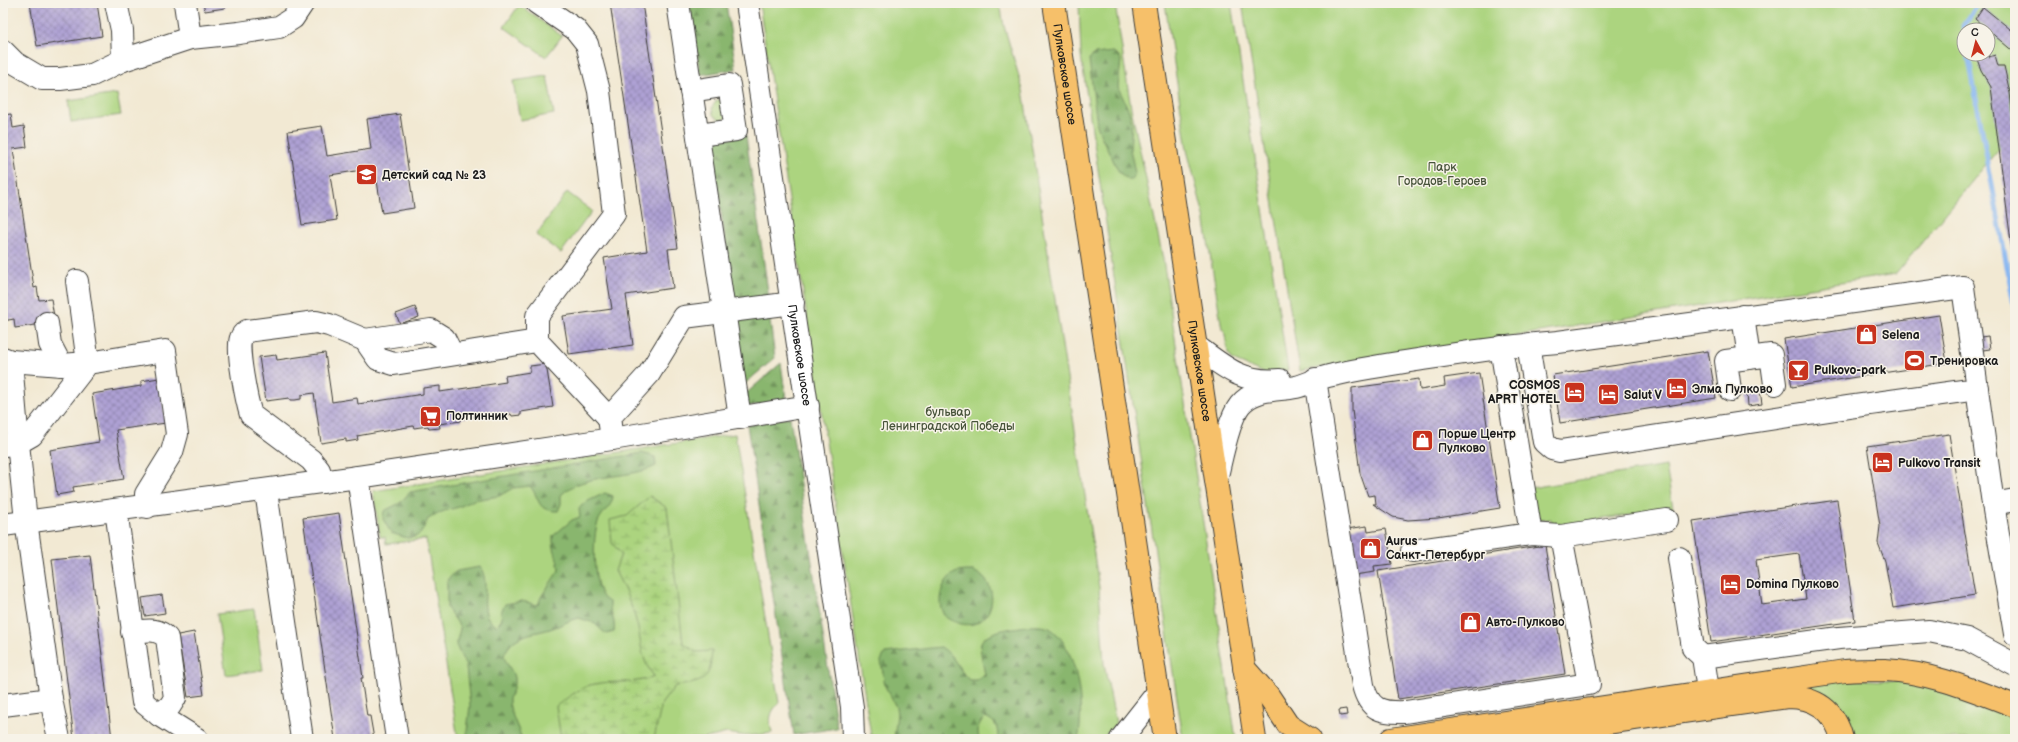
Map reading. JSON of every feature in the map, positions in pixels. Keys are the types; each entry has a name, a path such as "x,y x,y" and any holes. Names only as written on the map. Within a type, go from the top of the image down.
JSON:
{"main road":[{"name":"Пулковское шоссе","path":"1054,3 1165,739"},
{"name":"Пулковское шоссе","path":"1144,3 1255,739"},
{"path":"1244,668 1268,695 1288,725 1310,739"},
{"path":"1391,739 1832,672 1885,670 1922,675 1961,686 2015,706"},
{"path":"1496,739 1787,697 1801,697 1815,702 1826,709 1836,721 1842,739"}],"street":[{"path":"116,3 122,30 123,60"},
{"path":"185,3 190,38"},
{"path":"7,62 42,79 60,79 92,75 123,60 190,38 279,27 293,18 303,3"},
{"path":"537,3 575,29 587,44 599,91 614,214 537,316 537,341 609,418 612,439"},
{"path":"678,3 740,418"},
{"name":"Пулковское шоссе","path":"747,3 852,707 853,739"},
{"path":"691,91 729,85 736,130 698,135"},
{"path":"10,444 32,435 88,363 77,281"},
{"path":"1216,480 1225,442 1239,406 1248,398 1258,393 1297,387 1315,379 1362,369 1501,347 1558,342 1963,287 1993,504 2015,634"},
{"path":"609,418 649,374 684,317 792,303"},
{"path":"1744,316 1749,358"},
{"path":"322,482 319,470 311,460 251,415 241,360 240,343 241,336 247,331 316,322 329,325 365,340 378,359 394,364 537,341"},
{"path":"47,323 50,344 61,365"},
{"path":"1528,344 1544,442 1552,449 1560,451 1977,389"},
{"path":"1196,346 1229,370 1247,378 1259,381 1295,378 1315,379"},
{"path":"1501,347 1531,534"},
{"path":"59,739 50,699 26,521 10,444 7,359 61,365 88,363 165,351 177,434 172,452 146,494 147,507"},
{"path":"1730,390 1726,361 1771,355 1775,384"},
{"path":"1315,379 1363,685 1366,697 1371,705 1385,711 1405,712 1589,684 1561,536"},
{"path":"3,524 266,491 612,439 808,406"},
{"path":"358,477 397,739"},
{"path":"266,491 302,739"},
{"path":"1993,504 2015,500"},
{"path":"116,510 143,702 159,715 197,739"},
{"path":"1412,551 1531,534 1561,536 1667,520"},
{"path":"1679,558 1693,648 1703,657 1708,690"},
{"path":"132,632 152,630 162,632 167,638 174,698 170,706 159,715"},
{"path":"1703,657 1839,638 1929,631 1967,638 2015,665"},
{"path":"1121,739 1158,692"},
{"path":"3,705 50,699"},
{"name":"Пулковское шоссе","path":"852,707 865,739"}],"green space":[{"path":"689,3 726,3 736,69 700,75"},
{"name":"бульвар Ленинградской Победы","path":"759,3 1000,3 1004,26 1023,90 1099,587 1104,664 1116,723 1102,739 877,739 876,736 871,736"},
{"path":"1079,3 1115,3 1131,108 1163,259 1236,739 1183,739 1081,56"},
{"path":"1165,3 1231,3 1288,370 1264,373 1233,360 1228,353 1224,329 1222,329 1204,216 1187,150"},
{"name":"Парк Городов-Героев","path":"1242,3 2015,3 2015,129 1896,274 1300,371"},
{"path":"519,5 562,36 546,57 504,27"},
{"path":"1113,52 1119,56 1121,60 1118,87 1129,111 1132,123 1130,149 1135,173 1132,180 1128,180 1119,172 1097,125 1089,59 1095,54"},
{"path":"547,76 554,114 520,120 513,81"},
{"path":"117,94 121,115 71,122 68,101"},
{"path":"725,99 728,118 720,120 713,115 712,107 717,100"},
{"path":"746,136 769,299 734,304 711,141"},
{"path":"567,192 592,211 561,253 536,235"},
{"path":"769,313 775,358 742,386 732,318"},
{"path":"781,363 786,399 745,407 743,396"},
{"path":"790,417 837,728 794,735 747,425"},
{"path":"735,434 779,703 773,710 771,717 770,724 772,733 746,736 727,733 703,739 458,739 426,539 386,544 385,537 380,537 373,491"},
{"path":"642,453 655,457 656,466 632,473 594,479 570,488 561,495 561,504 558,511 542,507 530,486 513,488 499,496 474,500 459,507 444,511 428,519 421,533 415,537 407,538 391,533 383,519 384,511 400,503 410,492"},
{"path":"1666,466 1673,508 1553,527 1551,519 1536,521 1530,488"},
{"path":"605,493 613,496 611,504 598,522 595,538 594,561 600,591 604,598 610,603 610,610 614,623 614,632 606,634 594,623 579,618 550,629 523,636 513,642 504,655 514,678 513,688 509,699 510,708 522,739 468,739 467,731 470,706 466,667 456,645 460,629 447,608 447,584 450,576 457,571 480,567 484,574 485,582 486,615 490,621 497,626 502,619 501,612 505,604 522,601 538,605 541,597 559,570 553,545 553,536 572,520 580,517 579,509 584,503"},
{"path":"650,496 667,508 683,643 696,652 712,651 707,675 704,679 699,681 675,686 662,703 654,739 561,739 556,706 572,694 590,685 598,683 639,681 654,676 646,664 633,610 615,571 621,554 612,543 610,520 627,516"},
{"path":"961,571 973,571 983,578 990,587 992,597 990,607 985,616 978,622 968,625 946,618 941,608 940,597 950,576"},
{"path":"254,609 263,670 226,675 217,614"},
{"path":"1027,626 1042,626 1051,629 1060,638 1068,650 1073,664 1080,696 1081,712 1078,739 998,739 996,725 985,717 979,727 979,739 894,739 897,714 896,707 885,686 881,661 885,653 941,647 953,658 969,680 977,680 985,675 981,650 981,643 983,639 994,632"},
{"path":"1835,678 1920,683 2015,716 2015,739 1849,739 1828,698 1820,692 1801,685"}],"building":[{"path":"30,3 97,3 102,36 37,46"},
{"path":"203,3 236,4 225,6 225,8 205,11"},
{"path":"610,3 642,3 678,248 668,249 673,288 626,295 633,345 569,354 563,316 612,309 604,258 647,251"},
{"path":"1983,7 2015,33 2015,53 1996,37 1996,22 1979,22 1975,19"},
{"path":"1996,59 1998,66 2004,66 2010,93 2015,133 2015,273 1991,87 1978,62 1996,62"},
{"path":"11,114 13,128 24,126 27,147 13,149 34,288 37,287 39,300 51,299 55,322 15,328 14,319 3,321 3,115"},
{"path":"400,114 414,208 382,213 375,168 330,175 337,220 302,225 288,131 322,126 327,156 371,149 367,119"},
{"path":"415,307 419,317 400,324 396,314"},
{"path":"1939,315 1947,363 1792,387 1784,339"},
{"path":"1988,336 1990,349 1976,351 1974,338"},
{"path":"1708,351 1716,398 1560,423 1553,375"},
{"path":"325,353 332,402 357,398 358,404 423,394 423,388 440,386 440,392 506,382 505,376 530,372 530,366 546,364 553,407 521,412 521,415 512,416 511,414 494,416 494,414 461,418 461,421 439,424 440,428 429,429 428,426 414,428 413,426 357,436 358,440 346,442 346,439 321,443 314,393 301,395 301,399 295,400 290,400 289,398 266,401 259,357 276,355 277,360"},
{"name":"Порше Центр Пулково","path":"1479,373 1500,508 1438,518 1408,520 1393,517 1373,504 1376,504 1375,495 1368,496 1360,473 1352,410 1352,388 1419,379 1420,390 1445,386 1444,378"},
{"path":"159,378 166,423 116,430 124,479 73,487 74,492 57,495 50,450 99,442 92,394 141,386 141,381"},
{"path":"1760,390 1762,404 1748,406 1747,392"},
{"path":"1949,434 1975,595 1893,608 1885,561 1878,543 1880,526 1867,446"},
{"name":"Domina Пулково","path":"1837,500 1855,621 1711,642 1693,521","holes":["1799,554 1806,599 1762,605 1756,560"]},
{"path":"339,513 363,678 361,678 367,716 370,716 374,739 335,739 303,518"},
{"name":"Aurus Санкт-Петербург","path":"1367,526 1368,532 1386,529 1392,564 1374,566 1375,572 1354,575 1347,529"},
{"name":"Авто-Пулково","path":"1545,545 1565,674 1398,699 1378,571"},
{"path":"90,555 112,739 74,739 52,559"},
{"path":"162,595 165,613 145,616 142,598"},
{"path":"194,632 204,695 188,697 178,635"},
{"path":"1346,709 1347,715 1340,716 1339,710"}],"waterway":[{"path":"1966,22 1979,3"},
{"path":"1969,62 2015,310"}],"place":[{"name":"Детский сад № 23","path":"366,175"},
{"name":"Selena","path":"1866,335"},
{"name":"Тренировка","path":"1914,361"},
{"name":"Pulkovo-park","path":"1798,370"},
{"name":"Элма Пулково","path":"1677,389"},
{"name":"COSMOS APRT HOTEL","path":"1575,392"},
{"name":"Salut V","path":"1608,395"},
{"name":"Полтинник","path":"430,416"},
{"name":"Порше Центр Пулково","path":"1423,441"},
{"name":"Pulkovo Transit","path":"1882,463"},
{"name":"Aurus Санкт-Петербург","path":"1370,548"},
{"name":"Domina Пулково","path":"1731,584"},
{"name":"Авто-Пулково","path":"1471,622"}]}
